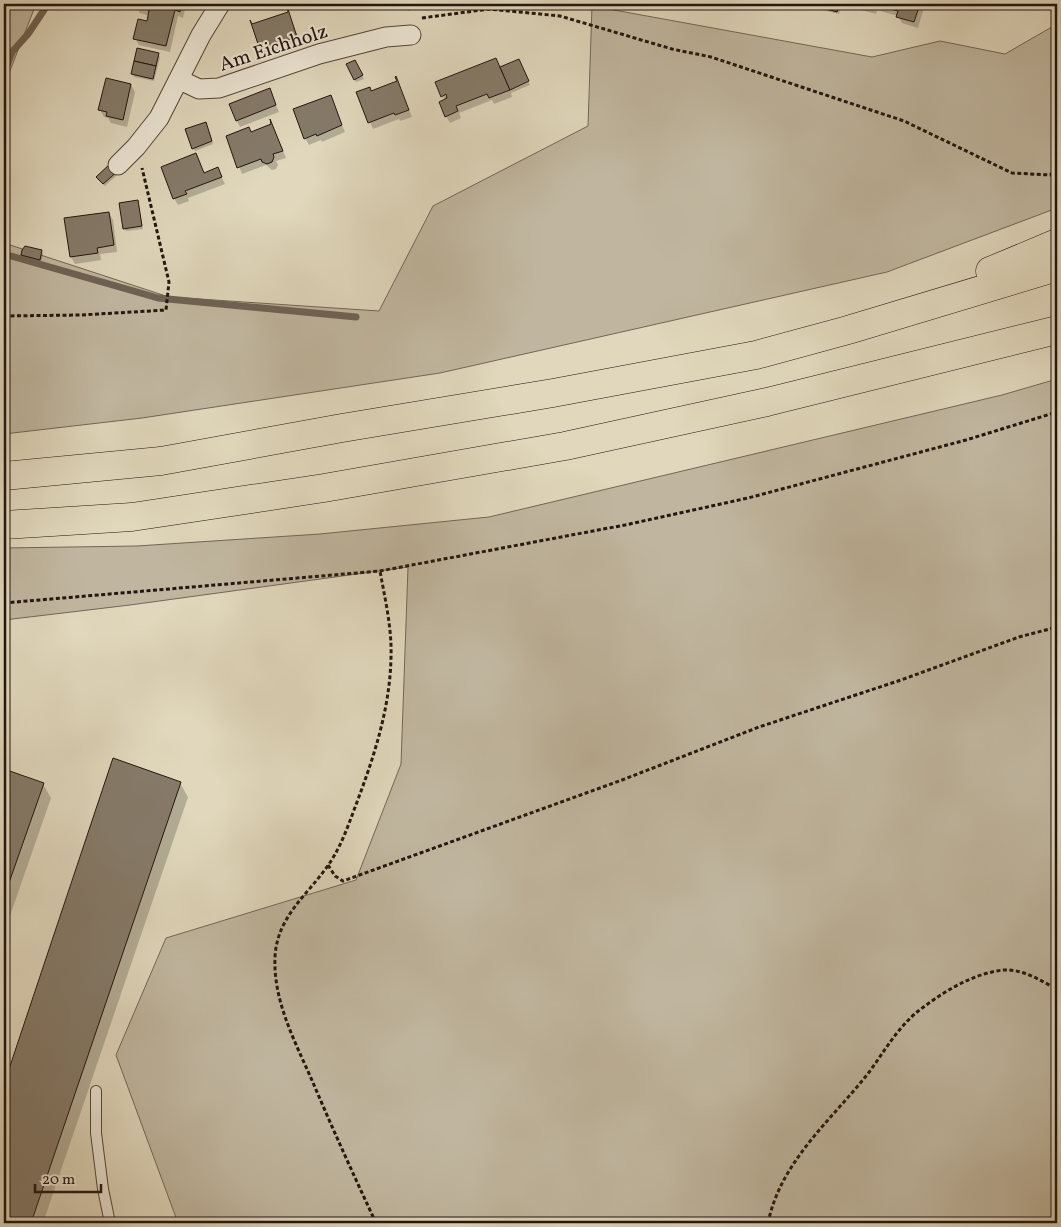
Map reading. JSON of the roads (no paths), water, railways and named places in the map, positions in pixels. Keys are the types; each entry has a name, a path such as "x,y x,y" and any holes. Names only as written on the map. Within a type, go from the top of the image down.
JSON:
{"highway":[{"path":"848,330 1057,243"},
{"path":"4,476 160,461 747,356 848,330 1057,266"},
{"path":"974,349 1057,321"},
{"path":"4,525 132,517 324,488 556,448 767,402 974,349 1057,330"}],"street":[{"path":"118,165 136,147 159,118 180,80 200,35 220,4"},
{"name":"Am Eichholz","path":"180,80 199,89 219,88 319,54 386,37 404,36"}],"lane":[{"path":"96,1091 96,1133 103,1189 110,1223"}],"waterway":[{"path":"4,73 12,52 28,34 48,4"},
{"path":"4,254 158,298 356,317"}]}
